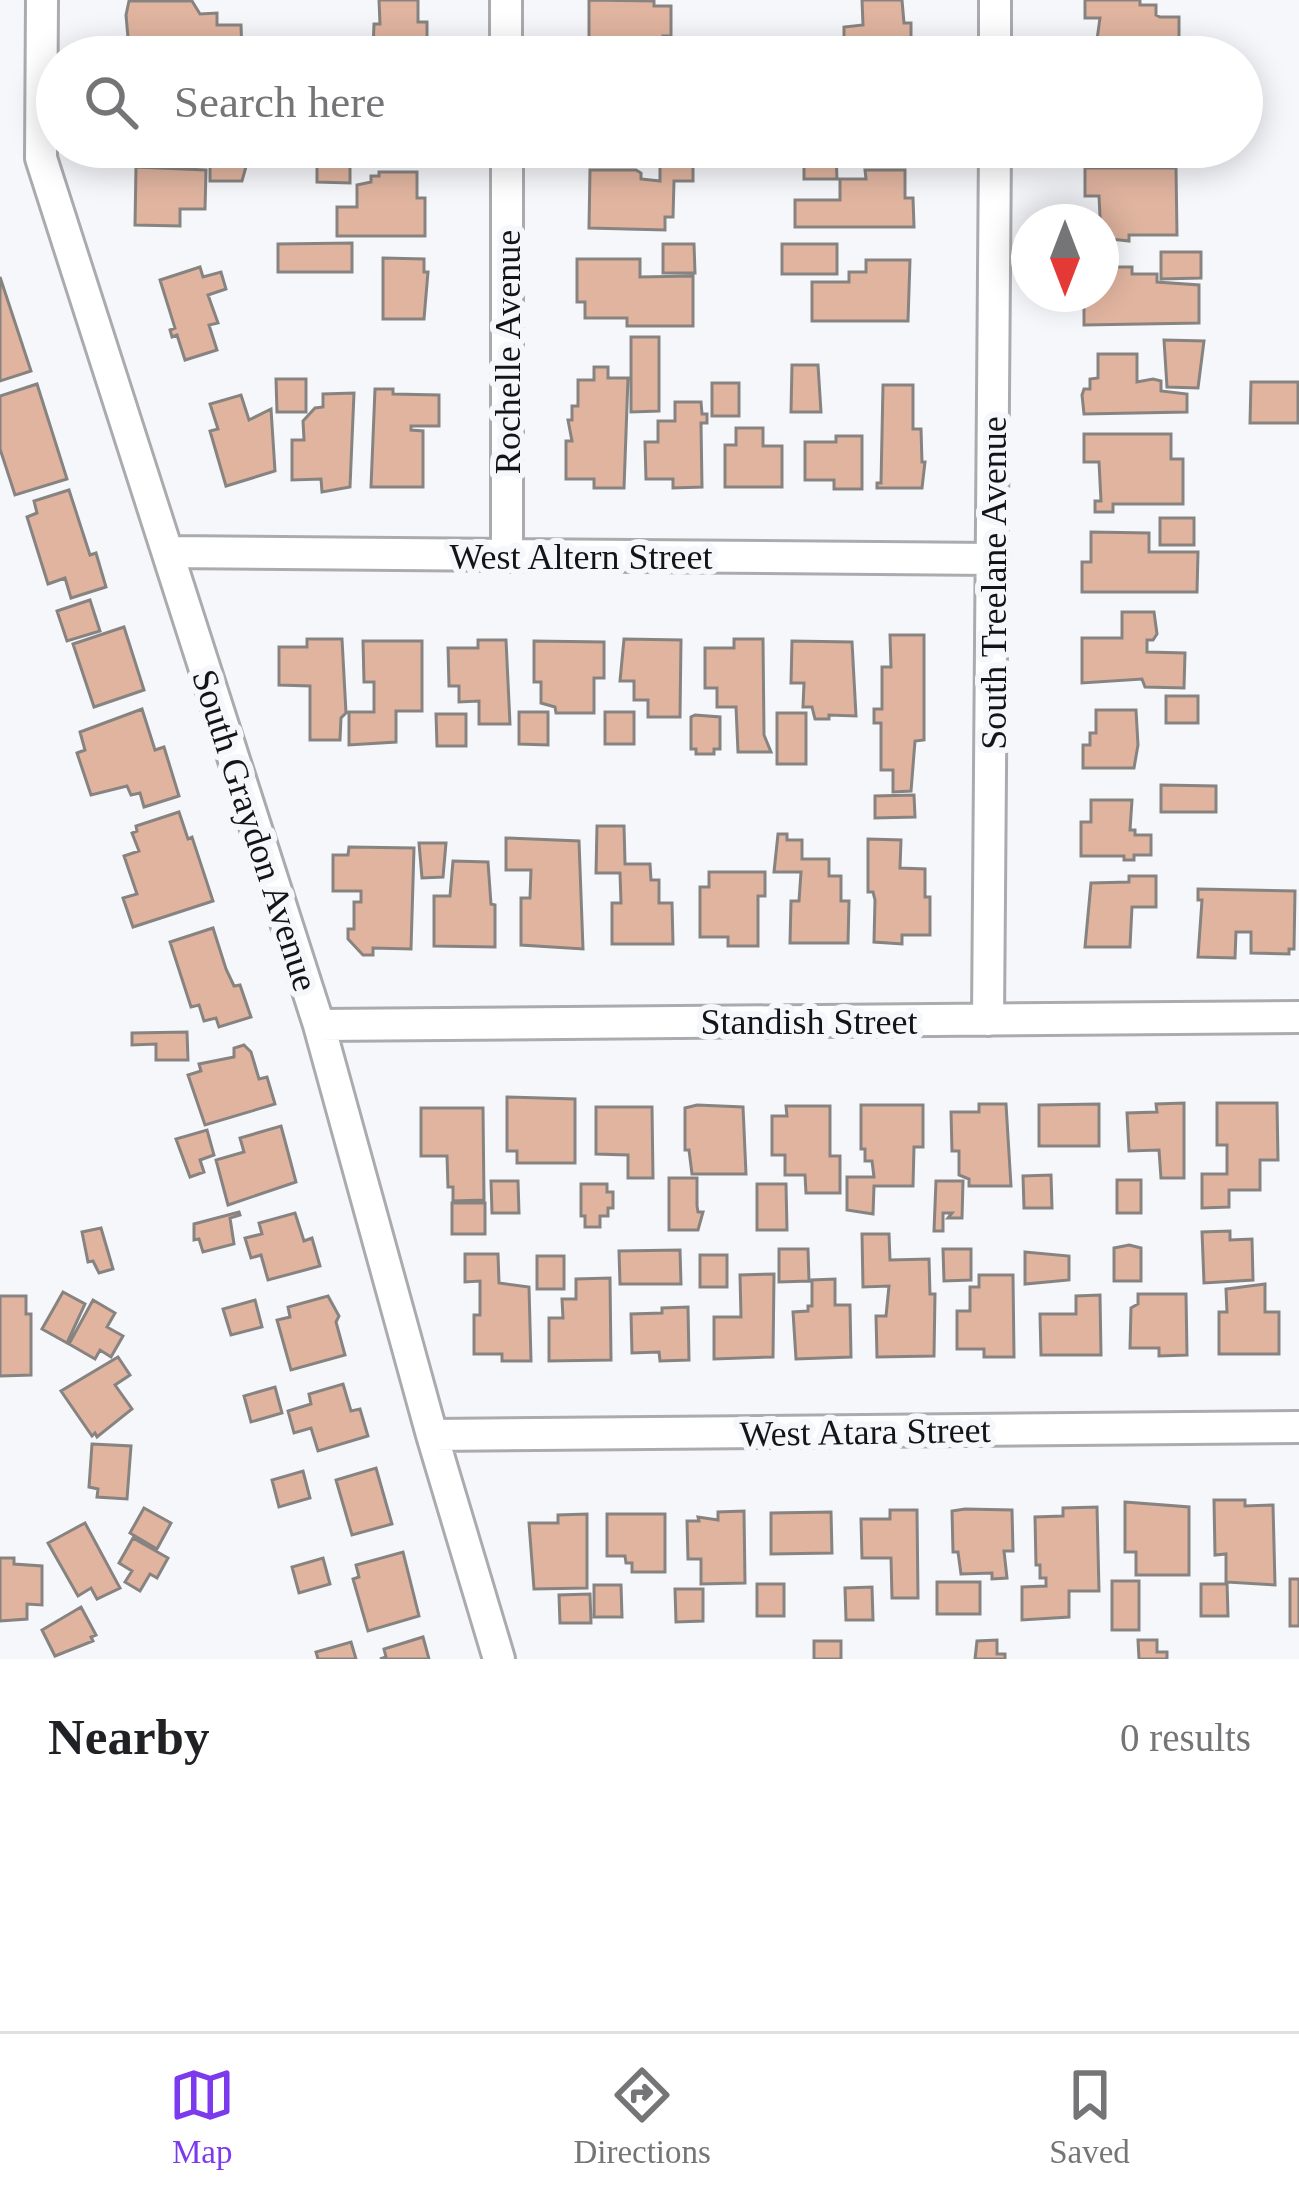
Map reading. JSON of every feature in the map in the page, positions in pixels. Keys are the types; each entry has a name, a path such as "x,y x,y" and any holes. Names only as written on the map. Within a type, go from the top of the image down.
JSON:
{"street":[{"name":"South Graydon Avenue","path":"42,0 42,36"},
{"path":"506,0 506,36"},
{"path":"995,0 995,36"},
{"name":"South Graydon Avenue","path":"43,168 319,1025 499,1659"},
{"name":"Rochelle Avenue","path":"506,168 507,556"},
{"name":"South Treelane Avenue","path":"988,1020 995,168"},
{"name":"West Altern Street","path":"168,552 994,559"},
{"name":"Standish Street","path":"319,1025 1299,1017"},
{"name":"West Atara Street","path":"432,1435 1299,1427"}],"building":[{"path":"379,0 418,0 418,22 427,22 427,36 374,36 374,24 380,24"},
{"path":"589,0 654,1 654,6 671,6 671,36 589,36"},
{"path":"862,0 902,0 904,23 911,23 911,36 844,36 844,27 863,25"},
{"path":"1085,0 1140,0 1140,5 1156,5 1160,17 1179,17 1179,36 1098,36 1100,18 1085,18"},
{"path":"129,1 192,1 200,14 217,13 217,25 241,25 241,36 128,36"},
{"path":"136,168 206,170 205,209 180,209 180,226 135,225"},
{"path":"210,168 246,168 242,181 210,181"},
{"path":"317,168 350,168 350,183 317,182"},
{"path":"660,168 693,168 693,181 674,181 673,217 665,217 665,230 589,228 590,170 636,170 641,179 660,181"},
{"path":"804,168 837,168 837,179 804,179"},
{"path":"1085,168 1176,168 1177,235 1129,235 1129,241 1119,240 1119,204 1099,204 1099,196 1085,196"},
{"path":"865,170 905,170 905,198 913,198 914,227 795,227 795,200 840,200 840,179 866,179"},
{"path":"417,172 417,198 425,198 425,236 337,236 337,207 357,207 357,185 371,182 371,176"},
{"path":"352,243 352,272 278,272 278,244"},
{"path":"663,244 694,244 695,273 663,273"},
{"path":"782,244 837,244 837,274 782,274"},
{"path":"1161,252 1201,252 1201,278 1161,279"},
{"path":"383,258 424,259 424,272 428,272 424,319 383,319"},
{"path":"577,259 640,259 640,277 693,276 693,326 627,326 627,318 585,318 585,302 577,302"},
{"path":"866,260 910,260 908,321 812,321 812,282 849,282 849,272 866,272"},
{"path":"200,267 203,277 221,272 226,289 208,295 218,323 209,325 217,350 185,360 177,335 172,337 170,330 175,328 160,280"},
{"path":"1119,267 1132,267 1132,274 1157,274 1157,282 1199,285 1199,323 1084,325 1084,312 1119,312"},
{"path":"0,277 31,371 0,381"},
{"path":"631,337 659,337 659,411 631,412"},
{"path":"1164,340 1204,341 1198,388 1167,387"},
{"path":"1098,354 1137,354 1137,382 1153,379 1161,381 1161,391 1187,394 1187,412 1084,414 1082,395 1090,389 1090,379 1098,378"},
{"path":"792,365 818,365 821,412 791,412"},
{"path":"594,367 608,367 608,378 628,378 624,488 594,488 594,479 566,479 566,441 572,441 568,420 572,420 572,406 578,406 578,380 594,380"},
{"path":"276,379 306,379 306,412 277,412"},
{"path":"1251,382 1298,382 1298,423 1250,423"},
{"path":"712,383 739,383 739,416 712,416"},
{"path":"37,384 67,479 15,495 0,449 0,396"},
{"path":"883,385 913,385 913,429 921,429 925,462 922,488 877,488 881,483"},
{"path":"375,389 439,395 439,426 411,426 411,430 423,431 423,487 371,487"},
{"path":"354,393 350,487 322,492 321,479 292,480 292,440 304,440 303,421 315,408 323,407 323,394"},
{"path":"241,395 249,420 271,409 275,471 226,486 210,431 218,429 210,404"},
{"path":"675,402 701,402 702,414 707,414 707,423 701,423 702,487 673,488 673,479 646,479 645,442 658,442 658,421 675,421"},
{"path":"736,428 763,428 763,446 782,446 782,487 725,487 725,445 736,445"},
{"path":"1084,434 1171,434 1171,459 1183,459 1183,504 1113,504 1113,512 1095,512 1095,501 1101,501 1099,462 1084,462"},
{"path":"836,436 862,436 862,489 834,489 834,480 805,480 805,442 836,442"},
{"path":"69,490 106,587 71,598 65,578 48,584 27,517 37,513 34,501"},
{"path":"1160,518 1194,518 1194,545 1160,545"},
{"path":"1091,532 1149,533 1149,552 1198,552 1197,592 1082,592 1082,562 1091,562"},
{"path":"90,600 100,631 67,641 57,611"},
{"path":"1122,612 1154,612 1157,634 1147,640 1147,652 1185,653 1184,688 1145,687 1142,679 1082,683 1082,638 1122,638"},
{"path":"124,627 144,690 94,707 73,644"},
{"path":"890,635 924,635 924,740 915,741 911,791 893,792 893,770 881,770 881,723 874,723 874,709 882,709 882,667 891,667"},
{"path":"307,639 342,639 346,713 341,718 340,740 310,740 310,686 279,685 279,647 307,647"},
{"path":"624,639 681,640 680,717 648,717 648,700 634,700 634,681 620,681"},
{"path":"734,639 763,639 764,735 771,752 738,752 736,707 717,707 717,688 705,688 705,648 734,648"},
{"path":"478,640 506,640 510,724 479,724 479,701 459,702 459,686 449,686 448,648 478,648"},
{"path":"363,641 422,641 422,711 396,711 396,742 349,745 349,712 374,712 374,682 364,682"},
{"path":"534,641 604,642 604,678 594,678 594,713 556,713 555,707 541,703 541,682 534,682"},
{"path":"792,641 852,642 856,716 815,719 812,707 803,707 804,683 791,683"},
{"path":"1166,696 1198,696 1198,723 1166,723"},
{"path":"142,709 155,750 164,747 179,796 144,807 140,793 131,795 127,786 91,795 77,753 85,750 80,732"},
{"path":"1096,710 1136,710 1134,768 1083,768 1083,745 1090,745 1090,733 1096,733"},
{"path":"519,712 548,712 548,745 519,744"},
{"path":"605,712 634,712 634,744 605,744"},
{"path":"777,713 806,713 806,764 777,764"},
{"path":"436,714 466,714 466,746 437,746"},
{"path":"691,717 720,717 720,749 714,749 714,754 696,754 691,749"},
{"path":"1161,785 1216,786 1216,812 1161,812"},
{"path":"914,795 915,817 875,818 875,796"},
{"path":"1091,800 1132,800 1130,830 1135,835 1151,835 1151,855 1134,855 1134,860 1081,856 1081,822 1091,822"},
{"path":"179,812 213,901 133,927 123,898 137,894 124,856 139,851 132,833 136,826"},
{"path":"597,826 624,826 625,864 650,864 651,880 659,880 659,903 672,903 673,944 612,944 612,903 621,903 620,873 596,873"},
{"path":"778,834 787,834 787,840 802,840 802,859 829,859 829,876 841,876 841,901 849,901 848,943 790,943 791,901 799,901 801,872 774,872"},
{"path":"506,838 579,841 583,949 521,945 521,898 530,898 531,870 506,870"},
{"path":"868,839 901,840 900,868 925,869 930,935 902,935 902,944 874,942"},
{"path":"419,843 446,843 443,877 422,878"},
{"path":"349,847 414,848 411,949 373,948 373,955 363,955 348,939 348,929 354,929 354,902 361,902 361,891 333,891 333,855 348,855"},
{"path":"453,861 488,862 495,947 434,946 434,896 450,896"},
{"path":"709,872 765,872 765,896 758,896 758,946 728,946 728,937 700,937 700,887 709,887"},
{"path":"1129,876 1156,876 1156,907 1132,907 1130,947 1085,947 1091,883 1129,882"},
{"path":"1198,889 1295,891 1294,949 1289,954 1251,953 1251,932 1236,932 1235,958 1198,957 1202,900 1198,900"},
{"path":"213,928 226,969 234,986 240,985 251,1017 219,1027 216,1018 204,1021 199,1005 191,1007 170,942"},
{"path":"187,1032 188,1060 156,1060 156,1044 132,1045 132,1033"},
{"path":"244,1045 259,1079 267,1077 275,1104 205,1125 188,1075 201,1071 199,1064 234,1057 234,1048"},
{"path":"507,1097 575,1099 575,1163 517,1163 517,1151 507,1151"},
{"path":"1184,1103 1184,1178 1161,1178 1159,1150 1129,1151 1127,1113 1157,1112 1156,1104"},
{"path":"1217,1103 1277,1103 1278,1160 1260,1160 1260,1190 1229,1190 1229,1207 1202,1208 1202,1174 1227,1174 1227,1145 1217,1145"},
{"path":"979,1104 1006,1104 1011,1186 969,1186 969,1179 959,1175 959,1151 952,1151 951,1112 979,1112"},
{"path":"1099,1104 1099,1146 1039,1146 1039,1105"},
{"path":"861,1105 923,1105 923,1147 914,1147 913,1186 874,1186 873,1214 847,1210 847,1177 874,1177 872,1161 865,1161 865,1149 861,1149"},
{"path":"786,1106 830,1106 830,1156 840,1156 840,1193 806,1193 805,1175 785,1175 785,1155 772,1155 772,1116 787,1116"},
{"path":"596,1107 652,1107 653,1178 628,1178 628,1155 596,1154"},
{"path":"743,1107 746,1174 692,1174 689,1150 685,1150 685,1108"},
{"path":"421,1108 483,1108 484,1200 453,1201 447,1156 421,1156"},
{"path":"281,1126 296,1182 228,1205 216,1160 244,1152 240,1138"},
{"path":"207,1130 214,1155 200,1160 204,1172 190,1177 176,1139"},
{"path":"1051,1175 1052,1208 1024,1208 1023,1176"},
{"path":"669,1178 697,1178 698,1212 703,1212 698,1230 669,1230"},
{"path":"1117,1180 1141,1180 1141,1213 1117,1213"},
{"path":"491,1181 518,1181 519,1213 492,1213"},
{"path":"936,1181 963,1181 962,1218 943,1213 943,1231 934,1231"},
{"path":"581,1184 607,1184 607,1192 613,1192 613,1208 608,1208 608,1216 600,1216 600,1227 585,1227"},
{"path":"757,1184 786,1184 787,1230 757,1230"},
{"path":"452,1203 485,1203 485,1234 452,1234"},
{"path":"239,1212 230,1218 234,1244 203,1252 199,1239 194,1240 194,1224"},
{"path":"295,1213 304,1241 312,1238 320,1266 268,1280 261,1255 251,1258 245,1238 262,1234 259,1223"},
{"path":"101,1228 113,1269 99,1273 93,1261 88,1262 82,1232"},
{"path":"1230,1231 1230,1240 1252,1239 1253,1280 1204,1283 1202,1232"},
{"path":"862,1234 889,1234 890,1260 929,1259 930,1294 935,1294 934,1356 877,1357 876,1316 886,1316 889,1286 863,1287"},
{"path":"1114,1248 1141,1248 1141,1281 1114,1281"},
{"path":"779,1249 808,1249 809,1281 779,1282"},
{"path":"943,1249 971,1249 971,1280 944,1281"},
{"path":"680,1250 681,1284 620,1284 619,1251"},
{"path":"1025,1252 1069,1256 1069,1280 1025,1284"},
{"path":"465,1254 498,1254 499,1283 529,1287 531,1361 474,1354 480,1281 465,1282"},
{"path":"700,1255 727,1255 727,1287 700,1287"},
{"path":"537,1256 564,1256 564,1289 537,1289"},
{"path":"774,1274 773,1357 714,1359 714,1317 741,1317 740,1275"},
{"path":"979,1275 1013,1275 1014,1357 984,1357 984,1349 957,1349 957,1311 970,1311 970,1287 979,1287"},
{"path":"610,1278 611,1360 549,1361 549,1318 563,1318 562,1299 576,1299 576,1279"},
{"path":"835,1279 835,1305 850,1305 851,1357 796,1359 793,1312 812,1306 812,1280"},
{"path":"1265,1284 1265,1312 1279,1312 1279,1354 1219,1354 1219,1312 1227,1312 1226,1289"},
{"path":"63,1292 85,1304 67,1343 42,1329"},
{"path":"1138,1294 1186,1294 1187,1355 1159,1356 1159,1348 1130,1348 1131,1308 1138,1304"},
{"path":"1100,1295 1101,1355 1041,1355 1040,1314 1076,1314 1076,1296"},
{"path":"0,1296 26,1296 26,1314 31,1314 31,1375 0,1376"},
{"path":"328,1296 339,1316 336,1322 345,1355 291,1370 277,1320 290,1317 288,1307"},
{"path":"93,1300 115,1313 107,1327 123,1336 111,1357 100,1350 95,1359 69,1344"},
{"path":"255,1300 262,1327 231,1335 223,1309"},
{"path":"688,1307 689,1360 660,1361 659,1352 632,1353 631,1314"},
{"path":"118,1357 130,1375 115,1385 132,1409 97,1437 92,1436 61,1391"},
{"path":"343,1384 351,1411 360,1409 368,1436 318,1451 311,1428 294,1433 288,1411 311,1404 309,1394"},
{"path":"275,1387 282,1413 251,1422 244,1396"},
{"path":"92,1444 131,1446 127,1499 97,1497 98,1489 89,1487"},
{"path":"376,1468 392,1524 352,1535 336,1480"},
{"path":"303,1471 310,1498 279,1507 272,1480"},
{"path":"1214,1500 1273,1505 1275,1585 1227,1582 1228,1616 1201,1616 1201,1584 1226,1584 1226,1554 1215,1555"},
{"path":"1125,1502 1189,1507 1189,1575 1136,1575 1136,1552 1125,1552"},
{"path":"1097,1507 1099,1591 1069,1591 1069,1617 1022,1620 1022,1587 1046,1586 1040,1565 1036,1565 1035,1517 1063,1516 1063,1508"},
{"path":"144,1508 171,1523 157,1549 130,1533"},
{"path":"890,1510 917,1510 918,1598 892,1598 891,1558 862,1558 861,1519 890,1519"},
{"path":"1012,1510 1013,1551 1004,1551 1007,1578 992,1579 992,1573 961,1574 958,1552 953,1552 952,1511"},
{"path":"744,1511 745,1583 701,1584 701,1559 688,1559 687,1521 699,1521 698,1517 718,1520 718,1512"},
{"path":"831,1512 832,1553 771,1554 771,1513"},
{"path":"587,1514 587,1588 534,1589 529,1523 558,1523 558,1515"},
{"path":"607,1514 665,1514 665,1572 632,1572 632,1563 626,1563 625,1556 607,1556"},
{"path":"85,1523 120,1588 97,1599 91,1588 78,1596 48,1543"},
{"path":"133,1538 168,1558 157,1578 150,1574 140,1591 125,1582 132,1571 119,1563"},
{"path":"403,1552 419,1616 368,1631 353,1579 359,1577 356,1565"},
{"path":"0,1558 42,1566 42,1605 27,1604 27,1619 0,1621"},
{"path":"323,1558 330,1584 299,1593 292,1567"},
{"path":"1290,1579 1299,1579 1299,1626 1290,1626"},
{"path":"1112,1581 1139,1581 1139,1630 1112,1630"},
{"path":"937,1582 980,1582 980,1614 937,1614"},
{"path":"757,1584 784,1584 784,1616 757,1616"},
{"path":"594,1585 621,1585 622,1617 594,1617"},
{"path":"872,1587 873,1620 846,1620 845,1588"},
{"path":"675,1589 703,1589 703,1621 676,1622"},
{"path":"590,1594 591,1623 560,1623 559,1595"},
{"path":"81,1607 96,1635 93,1641 55,1656 42,1630"},
{"path":"423,1637 429,1659 380,1659 386,1657 384,1649"},
{"path":"997,1640 997,1654 1005,1654 1005,1659 975,1659 977,1641"},
{"path":"1138,1640 1157,1640 1157,1652 1167,1652 1167,1659 1139,1659"},
{"path":"814,1641 841,1641 841,1659 814,1659"},
{"path":"351,1642 356,1659 318,1659 316,1652"}]}
